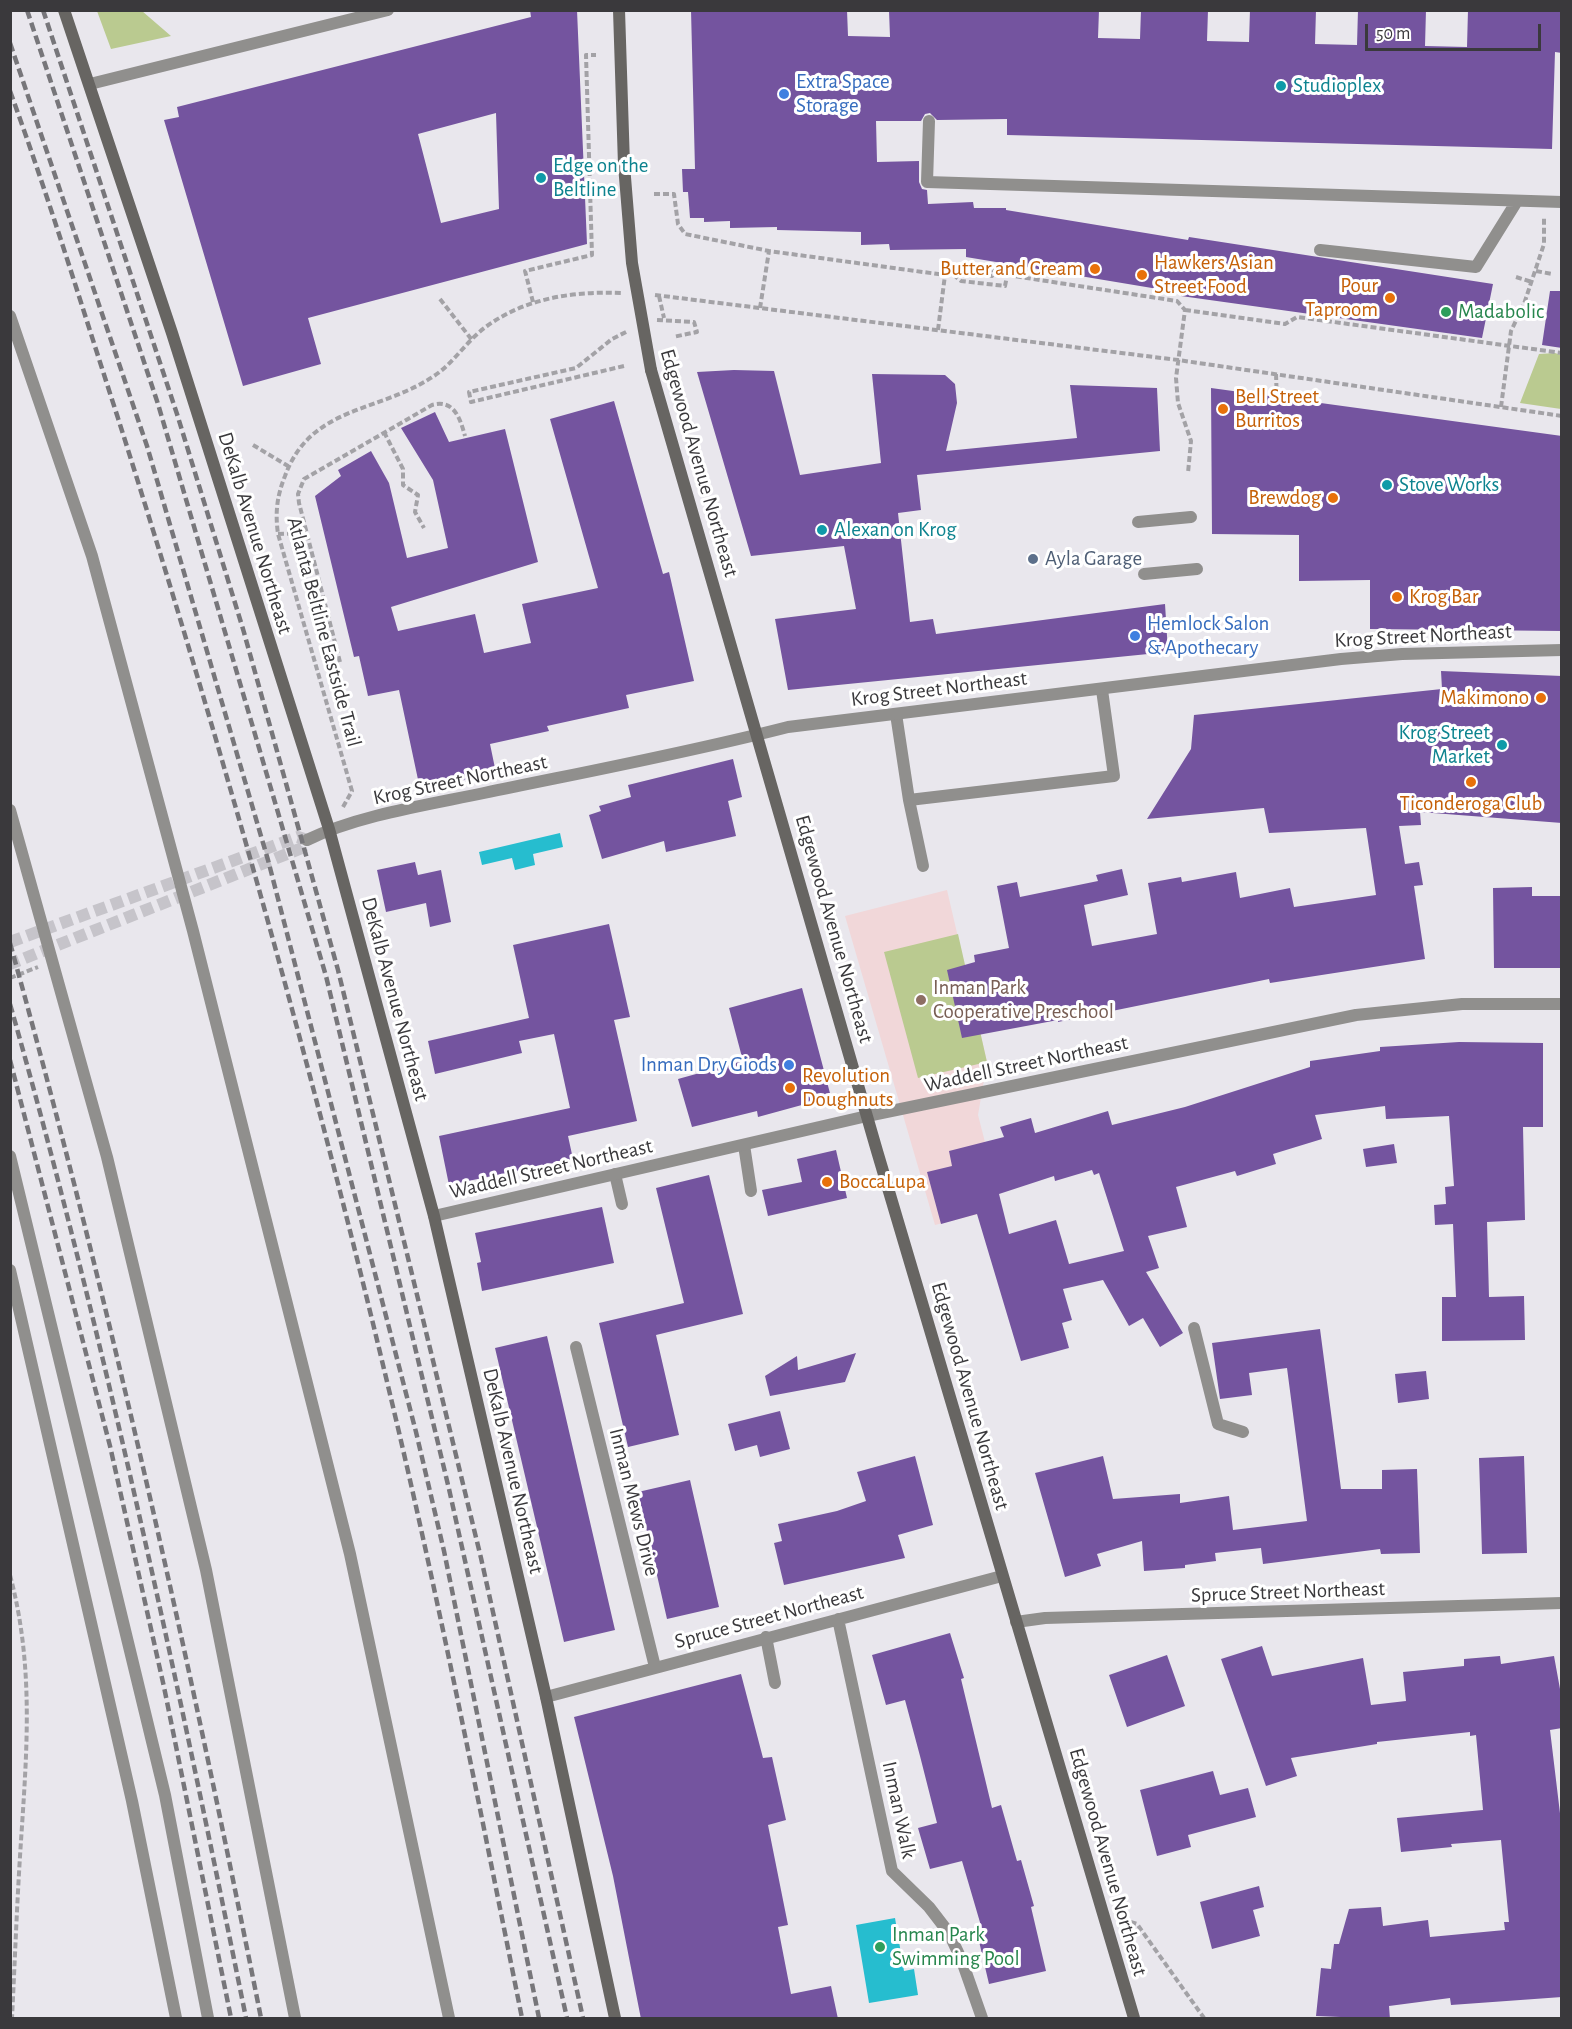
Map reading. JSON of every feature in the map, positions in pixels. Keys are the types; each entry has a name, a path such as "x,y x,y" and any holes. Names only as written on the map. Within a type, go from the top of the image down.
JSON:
{"main road":[{"name":"DeKalb Avenue Northeast","path":"64,10 172,333 329,829 434,1216 546,1697 615,2019"},
{"name":"Edgewood Avenue Northeast","path":"619,10 624,165 632,263 651,370 867,1116 1134,2019"}],"street":[{"path":"90,84 388,10"},
{"path":"929,121 927,182 1562,202"},
{"path":"1320,250 1476,267 1517,201"},
{"path":"10,316 92,556 196,942 350,1554 449,2019"},
{"path":"1138,522 1191,517"},
{"path":"1144,574 1197,569"},
{"name":"Krog Street Northeast","path":"307,840 329,829 788,727 1102,690 1237,670 1402,654 1562,650"},
{"path":"909,800 1114,776 1102,690"},
{"path":"896,714 909,800 923,866"},
{"path":"10,810 107,1157 206,1570 295,2019"},
{"name":"Waddell Street Northeast","path":"434,1216 867,1116 1356,1015 1462,1004 1562,1004"},
{"path":"744,1145 751,1191"},
{"path":"10,1156 165,1795 208,2019"},
{"path":"615,1174 622,1203"},
{"path":"10,1270 132,1801 176,2019"},
{"path":"1194,1328 1218,1424 1243,1432"},
{"name":"Inman Mews Drive","path":"576,1347 655,1667"},
{"name":"Spruce Street Northeast","path":"546,1697 1002,1576"},
{"name":"Spruce Street Northeast","path":"1016,1622 1045,1618 1562,1604"},
{"name":"Inman Walk","path":"838,1619 892,1871 929,1907 949,1933 962,1961 982,2019"},
{"path":"766,1638 775,1683"}],"path":[{"path":"532,302 525,271 592,255 586,55 596,55"},
{"path":"654,194 674,194 678,224 685,234 769,251 945,275"},
{"path":"1501,407 1511,331 1532,282 1544,244 1544,201"},
{"path":"760,308 769,251"},
{"path":"938,330 945,275 949,268 960,264 995,269 1008,271 1005,286 962,281 956,277 959,272 992,276 995,269"},
{"path":"1536,271 1552,274"},
{"path":"1007,275 1177,301 1185,310 1285,324 1298,318 1562,353"},
{"path":"1516,276 1532,282"},
{"name":"Atlanta Beltline Eastside Trail","path":"345,804 352,791 278,534 277,496 288,466 305,439 333,419 392,397 434,376 487,326 532,302 567,294 628,294"},
{"path":"649,295 1178,360 1562,416"},
{"path":"659,295 664,318"},
{"path":"440,299 472,340"},
{"path":"1185,310 1178,360 1178,403 1191,441 1188,473"},
{"path":"654,321 664,318 694,322 697,332 673,337"},
{"path":"624,366 471,402 469,392 576,368 612,339 633,328"},
{"path":"1276,374 1277,403"},
{"path":"340,662 298,494 304,479 440,402 454,409 465,436"},
{"path":"384,432 403,469 403,485 418,495 414,512 424,528"},
{"path":"253,445 288,466"},
{"path":"278,534 306,533"},
{"path":"10,1575 20,1612 28,1674 27,1740 12,2019"},
{"path":"1103,1913 1137,1924 1204,2019"}],"shaded area":[{"name":"Inman Park Cooperative Preschool","path":"947,890 987,1062 978,1115 1002,1208 935,1225 845,916"}],"green space":[{"path":"97,11 142,11 171,36 111,49"},
{"path":"1539,354 1561,355 1561,409 1520,403"},
{"path":"958,934 987,1062 918,1078 884,952"}],"water":[{"path":"560,833 563,847 533,854 535,865 515,870 512,858 482,865 479,852"},
{"name":"Inman Park Swimming Pool","path":"895,1918 904,1971 914,1969 918,1995 869,2003 856,1925"}],"building":[{"name":"Edge on the Beltline","path":"530,10 577,10 587,244 308,318 321,364 243,386 164,120 179,117 177,107 531,17","holes":["496,113 499,209 441,223 418,134"]},
{"path":"691,10 847,10 848,36 890,37 889,10 1099,10 1098,38 1140,39 1141,10 1208,10 1207,41 1249,42 1250,10 1316,10 1315,44 1357,45 1358,10 1426,10 1425,46 1467,47 1468,10 1562,11 1562,53 1555,52 1552,149 1007,135 1007,119 937,120 930,113 925,114 921,121 876,121 877,162 919,161 919,182 922,189 927,190 928,204 973,202 974,208 1006,208 1006,210 1188,240 1189,237 1493,284 1482,338 1181,296 1182,293 966,257 966,249 890,250 889,244 861,245 861,232 777,230 777,227 730,228 730,221 704,222 704,218 690,218 688,192 683,192 682,169 695,169"},
{"path":"1550,291 1562,291 1562,348 1542,345"},
{"name":"Alexan on Krog","path":"774,371 800,475 881,463 872,374 945,375 955,384 957,403 946,451 1077,438 1070,385 1157,388 1160,451 917,475 921,510 898,513 910,622 933,619 936,634 1165,604 1168,652 788,690 775,619 856,609 844,546 751,556 697,372"},
{"name":"Stove Works","path":"1211,388 1562,436 1562,631 1370,629 1370,580 1299,581 1299,535 1212,534"},
{"path":"614,401 663,574 669,572 694,681 626,695 629,708 547,726 549,731 490,744 496,773 420,789 399,690 368,696 359,656 354,657 315,496 341,476 338,470 371,451 389,483 407,558 448,548 433,480 401,428 435,412 449,442 505,429 538,562 391,607 398,631 475,614 484,653 531,643 522,604 598,588 550,419"},
{"path":"1441,671 1562,676 1562,823 1420,812 1421,825 1399,826 1405,864 1419,862 1423,885 1414,886 1425,959 1270,983 1269,979 1058,1022 1058,1020 962,1038 947,970 975,962 974,955 1009,948 997,886 1017,882 1020,897 1098,881 1096,875 1122,869 1128,895 1084,905 1092,946 1157,934 1148,883 1181,877 1182,882 1236,872 1240,898 1290,888 1294,907 1376,895 1366,828 1269,833 1264,808 1147,819 1191,749 1194,715 1442,689"},
{"path":"733,759 742,797 728,801 736,836 666,852 664,841 602,859 589,815 601,811 599,806 631,797 628,785"},
{"path":"415,862 418,875 441,870 451,922 430,927 426,903 386,912 377,870"},
{"path":"1532,887 1532,896 1562,896 1562,968 1494,968 1493,888"},
{"path":"609,924 630,1017 614,1020 637,1121 568,1136 573,1159 449,1185 439,1136 570,1108 554,1034 519,1041 522,1053 435,1074 428,1041 529,1018 513,945"},
{"path":"802,988 831,1097 758,1117 757,1111 692,1127 678,1079 743,1061 729,1008"},
{"path":"1459,1042 1543,1043 1543,1127 1523,1127 1525,1220 1487,1222 1489,1297 1524,1296 1525,1340 1442,1341 1442,1297 1456,1297 1453,1224 1435,1225 1434,1205 1446,1204 1445,1187 1454,1186 1449,1116 1386,1119 1385,1106 1315,1115 1322,1139 1273,1154 1276,1164 1237,1176 1235,1171 1176,1187 1187,1227 1148,1236 1159,1268 1146,1272 1183,1333 1160,1347 1143,1318 1129,1326 1103,1280 1063,1289 1072,1320 1062,1323 1069,1348 1021,1361 977,1214 941,1224 927,1172 952,1166 949,1151 1004,1137 1000,1127 1031,1118 1035,1133 1108,1111 1112,1125 1185,1107 1310,1067 1310,1061 1380,1051 1380,1047","holes":["1092,1170 1094,1175 1099,1173 1124,1251 1069,1264 1056,1220 1009,1234 999,1194 1054,1176 1055,1181"]},
{"path":"1394,1144 1397,1163 1366,1167 1363,1149"},
{"path":"836,1150 847,1198 768,1216 762,1190 802,1182 797,1159"},
{"path":"709,1175 743,1314 656,1335 679,1435 628,1447 599,1323 684,1303 656,1188"},
{"path":"602,1207 614,1263 482,1291 477,1263 481,1262 475,1233"},
{"path":"1320,1329 1341,1489 1382,1489 1382,1470 1417,1469 1420,1553 1381,1554 1380,1549 1263,1564 1261,1548 1215,1553 1216,1561 1185,1565 1185,1568 1144,1571 1142,1541 1097,1554 1101,1566 1065,1577 1035,1473 1103,1456 1113,1499 1180,1494 1180,1503 1229,1496 1233,1530 1307,1521 1287,1368 1249,1373 1252,1395 1220,1399 1212,1343"},
{"path":"547,1336 615,1630 564,1642 495,1348"},
{"path":"856,1353 845,1382 770,1396 765,1376 797,1356 798,1370"},
{"path":"1426,1371 1429,1399 1398,1403 1395,1374"},
{"path":"780,1411 790,1449 760,1457 757,1445 735,1451 728,1424"},
{"path":"915,1456 933,1525 898,1535 905,1558 784,1585 774,1543 782,1541 778,1524 837,1511 866,1501 857,1472"},
{"path":"1524,1456 1527,1553 1482,1554 1479,1458"},
{"path":"690,1480 719,1607 667,1619 638,1492"},
{"path":"950,1633 964,1678 961,1679 992,1808 1001,1805 1017,1861 1021,1860 1034,1906 1031,1907 1046,1971 989,1984 978,1937 984,1936 962,1861 930,1869 918,1828 937,1823 905,1700 886,1705 872,1655"},
{"path":"1262,1646 1272,1676 1363,1658 1371,1705 1406,1701 1403,1672 1464,1666 1464,1659 1500,1656 1501,1664 1554,1656 1562,1700 1562,1728 1550,1730 1562,1830 1562,1997 1451,2005 1450,1998 1389,2006 1390,2019 1316,2016 1321,1968 1331,1969 1334,1944 1339,1944 1349,1909 1381,1907 1383,1926 1428,1920 1430,1937 1505,1930 1504,1922 1509,1922 1501,1840 1451,1844 1452,1847 1401,1852 1397,1818 1483,1810 1476,1735 1470,1736 1470,1732 1377,1742 1377,1744 1291,1758 1297,1776 1266,1786 1221,1659"},
{"path":"1167,1655 1185,1706 1127,1727 1109,1675"},
{"path":"741,1674 763,1758 772,1757 786,1820 768,1825 788,1925 778,1927 791,1994 831,1986 838,2019 641,2019 613,1876 574,1717"},
{"path":"1213,1771 1220,1795 1248,1788 1256,1817 1188,1835 1191,1847 1157,1856 1140,1790"},
{"path":"1259,1886 1264,1907 1253,1910 1260,1936 1212,1949 1200,1902"}],"tunnel":[{"path":"10,942 298,837 307,840 302,848 10,964"}],"railway":[{"path":"27,10 158,404 326,976 449,1489 567,2018"},
{"path":"43,10 177,414 243,629 338,970 481,1558 583,2018"},
{"path":"10,43 147,446 268,860 416,1432 444,1551 539,2018"},
{"path":"10,91 65,253 155,536 192,657 296,1022 359,1267 425,1547 522,2018"},
{"path":"10,943 81,1210 146,1479 261,2018"},
{"path":"10,1004 77,1256 138,1509 246,2018"},
{"path":"10,1060 110,1446 164,1687 231,2018"}],"place":[{"name":"Studioplex","path":"1281,86"},
{"name":"Extra Space Storage","path":"784,94"},
{"name":"Edge on the Beltline","path":"541,178"},
{"name":"Butter and Cream","path":"1095,269"},
{"name":"Hawkers Asian Street Food","path":"1142,275"},
{"name":"Pour Taproom","path":"1390,298"},
{"name":"Madabolic","path":"1446,312"},
{"name":"Bell Street Burritos","path":"1223,409"},
{"name":"Stove Works","path":"1387,485"},
{"name":"Brewdog","path":"1333,498"},
{"name":"Alexan on Krog","path":"822,530"},
{"name":"Ayla Garage","path":"1033,559"},
{"name":"Krog Bar","path":"1397,597"},
{"name":"Hemlock Salon & Apothecary","path":"1135,636"},
{"name":"Makimono","path":"1541,698"},
{"name":"Krog Street Market","path":"1502,745"},
{"name":"Ticonderoga Club","path":"1471,782"},
{"name":"Inman Park Cooperative Preschool","path":"921,1000"},
{"name":"Inman Dry Giods","path":"789,1065"},
{"name":"Revolution Doughnuts","path":"790,1088"},
{"name":"BoccaLupa","path":"827,1182"},
{"name":"Inman Park Swimming Pool","path":"880,1947"}]}
